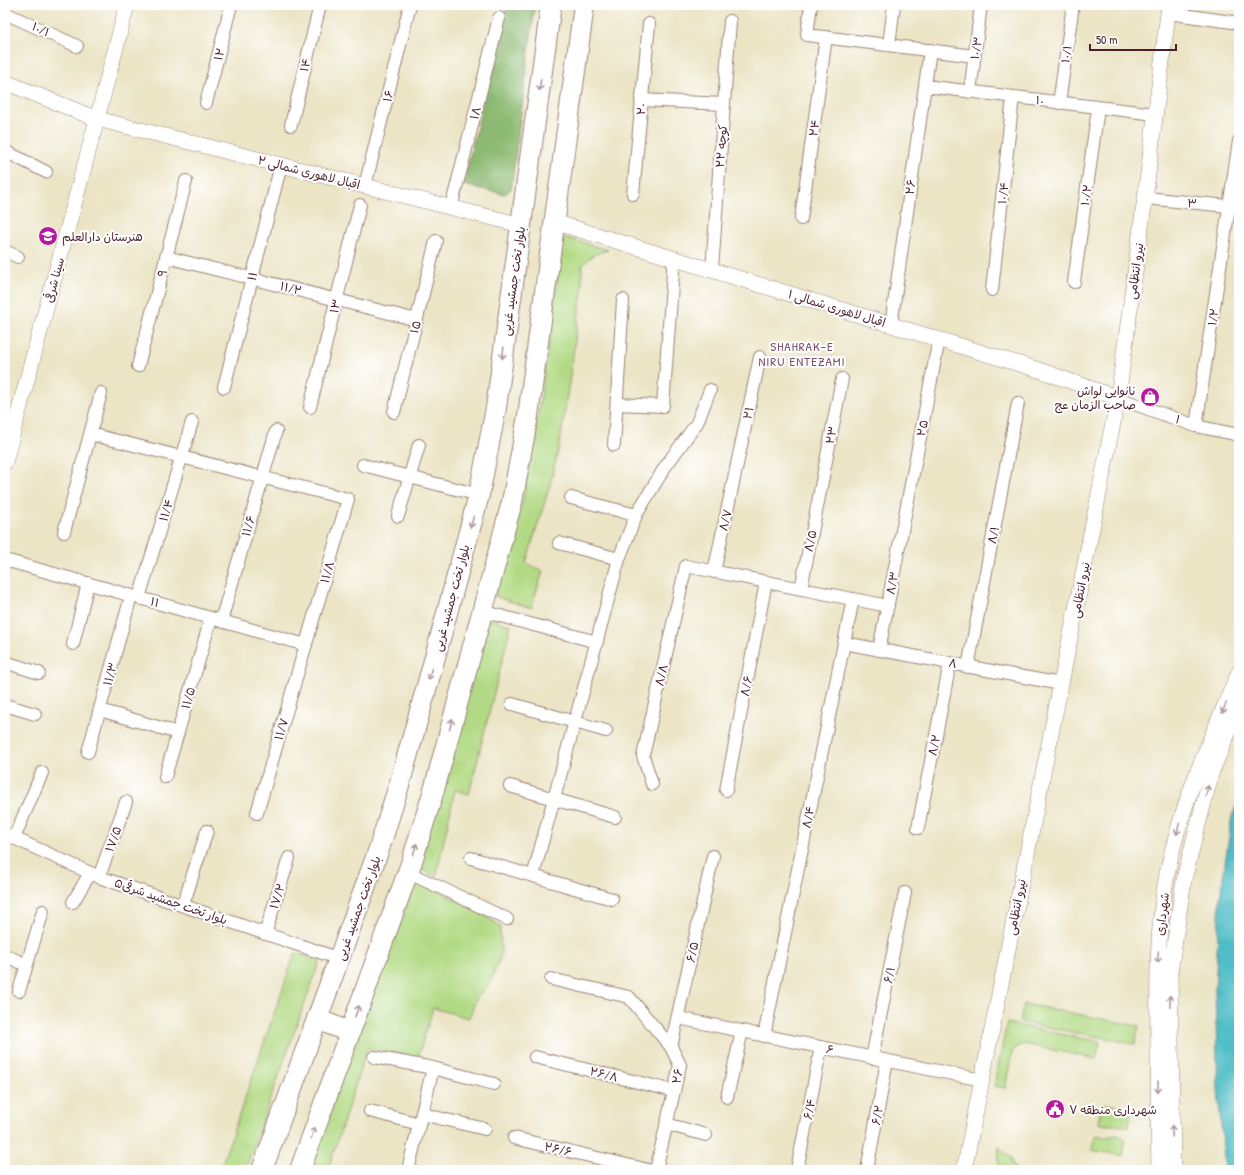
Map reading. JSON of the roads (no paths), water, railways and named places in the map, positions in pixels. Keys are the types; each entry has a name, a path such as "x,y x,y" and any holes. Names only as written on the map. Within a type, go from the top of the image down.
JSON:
{"main road":[{"name":"بلوار تخت جمشید غربی","path":"262,1170 379,849 400,782 479,495 496,408 551,5"},
{"path":"300,1170 408,872 434,790 512,502 528,416 584,5"},
{"path":"545,52 577,55"},
{"path":"479,495 512,502"},
{"path":"317,1019 349,1032"}],"street":[{"name":"سینا شرقی","path":"5,462 126,5"},
{"name":"۱۲","path":"206,103 231,5"},
{"name":"۱۴","path":"291,125 320,5"},
{"name":"۱۶","path":"365,186 410,5"},
{"path":"811,5 807,35 975,56"},
{"path":"889,45 894,5"},
{"name":"۱۰/۳","path":"970,92 981,5"},
{"name":"۱۰/۱","path":"1059,103 1073,5"},
{"path":"1168,9 1239,23"},
{"name":"نیرو انتظامی","path":"964,1170 1118,398 1145,198 1168,9"},
{"name":"۱۰/۱","path":"5,13 77,46"},
{"name":"۱۸","path":"451,208 499,18"},
{"name":"کوچه ۲۲","path":"712,270 730,21"},
{"name":"۲۰","path":"633,194 649,24"},
{"name":"۲۴","path":"801,219 826,37"},
{"name":"۲۶","path":"891,325 930,50"},
{"name":"اقبال لاهوری شمالی ۲","path":"5,82 97,119 521,225"},
{"name":"۱۰","path":"925,86 1155,114"},
{"name":"۱۰/۴","path":"992,290 1013,97"},
{"path":"642,100 724,104"},
{"name":"۱۰/۲","path":"1074,282 1098,108"},
{"name":"۱/۲","path":"1196,426 1234,207 1239,141"},
{"path":"5,151 46,172"},
{"name":"۱۱","path":"224,387 281,165"},
{"name":"۹","path":"138,366 186,181"},
{"name":"۳","path":"1145,198 1234,207"},
{"name":"۱۳","path":"310,407 360,205"},
{"name":"اقبال لاهوری شمالی ۱","path":"554,222 1039,370 1118,398"},
{"name":"۱۵","path":"394,412 436,241"},
{"path":"5,251 18,257"},
{"name":"۱۱/۲","path":"166,257 416,320"},
{"path":"617,404 664,406 674,258"},
{"path":"614,445 624,300"},
{"name":"۲۵","path":"905,516 939,339"},
{"name":"۲۱","path":"736,469 760,357"},
{"name":"۲۳","path":"820,492 842,379"},
{"path":"533,876 619,559 636,516 664,466 697,423 710,390"},
{"path":"64,532 101,393"},
{"name":"۱","path":"1118,398 1196,426 1239,435"},
{"name":"۸/۱","path":"968,666 1018,403"},
{"name":"۱۱/۴","path":"135,597 192,422"},
{"name":"۱۱/۶","path":"216,620 276,431"},
{"path":"90,434 262,478"},
{"path":"398,516 419,445"},
{"path":"363,465 479,495"},
{"name":"۸/۷","path":"714,572 736,469"},
{"name":"۱۱/۸","path":"262,478 348,499 306,645"},
{"name":"۸/۵","path":"801,589 820,492"},
{"path":"571,498 636,516"},
{"name":"۸/۳","path":"879,650 905,516"},
{"path":"559,543 619,559"},
{"name":"۱۱","path":"5,560 306,645"},
{"name":"۸/۸","path":"652,784 643,756 686,566 714,572"},
{"path":"714,572 888,606"},
{"name":"۸/۶","path":"726,790 766,582"},
{"path":"73,644 88,583"},
{"name":"۱۱/۳","path":"88,752 135,597"},
{"name":"۸/۴","path":"764,1036 853,599"},
{"path":"482,611 597,642"},
{"name":"۱۱/۵","path":"165,777 178,733 216,620"},
{"name":"۸","path":"844,643 1061,684"},
{"name":"۱۱/۷","path":"257,813 306,645"},
{"path":"5,662 39,673"},
{"name":"۸/۲","path":"918,828 950,663"},
{"name":"شهرداری","path":"1159,1170 1157,979 1160,922 1167,874 1180,820 1202,759 1239,672"},
{"path":"512,704 606,731"},
{"path":"5,705 35,714"},
{"name":"شهرداری","path":"1173,1170 1170,973 1184,879 1212,771 1239,708"},
{"path":"100,710 178,733"},
{"path":"9,836 42,773"},
{"path":"510,786 615,817"},
{"name":"۱۷/۵","path":"73,902 95,875 126,802"},
{"path":"183,905 207,831"},
{"name":"بلوار تخت جمشید شرقی۵","path":"9,836 95,875 340,959"},
{"name":"۶/۵","path":"671,1047 713,856"},
{"name":"۱۷/۲","path":"265,934 289,858"},
{"path":"471,858 612,899"},
{"path":"408,872 507,919"},
{"name":"۶/۱","path":"872,1058 905,893"},
{"path":"19,991 43,911"},
{"path":"5,955 26,965"},
{"name":"۲۶","path":"551,979 629,997 671,1047 680,1065 656,1170"},
{"name":"۶","path":"678,1018 982,1080"},
{"path":"727,1097 742,1031"},
{"name":"۶/۴","path":"797,1170 821,1047"},
{"path":"374,1057 433,1068 494,1084"},
{"name":"۲۶/۸","path":"535,1057 674,1091"},
{"name":"۶/۲","path":"867,1170 887,1061"},
{"path":"408,1170 433,1068"},
{"path":"370,1111 485,1129"},
{"path":"666,1124 706,1135"},
{"name":"۲۶/۶","path":"514,1138 648,1170"}],"water":[{"path":"1239,800 1239,1170 1225,1170 1218,1089 1215,989 1220,898 1232,816"}],"place":[{"name":"هنرستان دارالعلم","path":"48,236"},
{"name":"نانوایی لواش صاحب الزمان عج","path":"1150,397"},
{"name":"شهرداری منطقه ۷","path":"1055,1109"}],"district":[{"name":"SHAHRAK-E NIRU ENTEZAMI","path":"802,354"}]}
